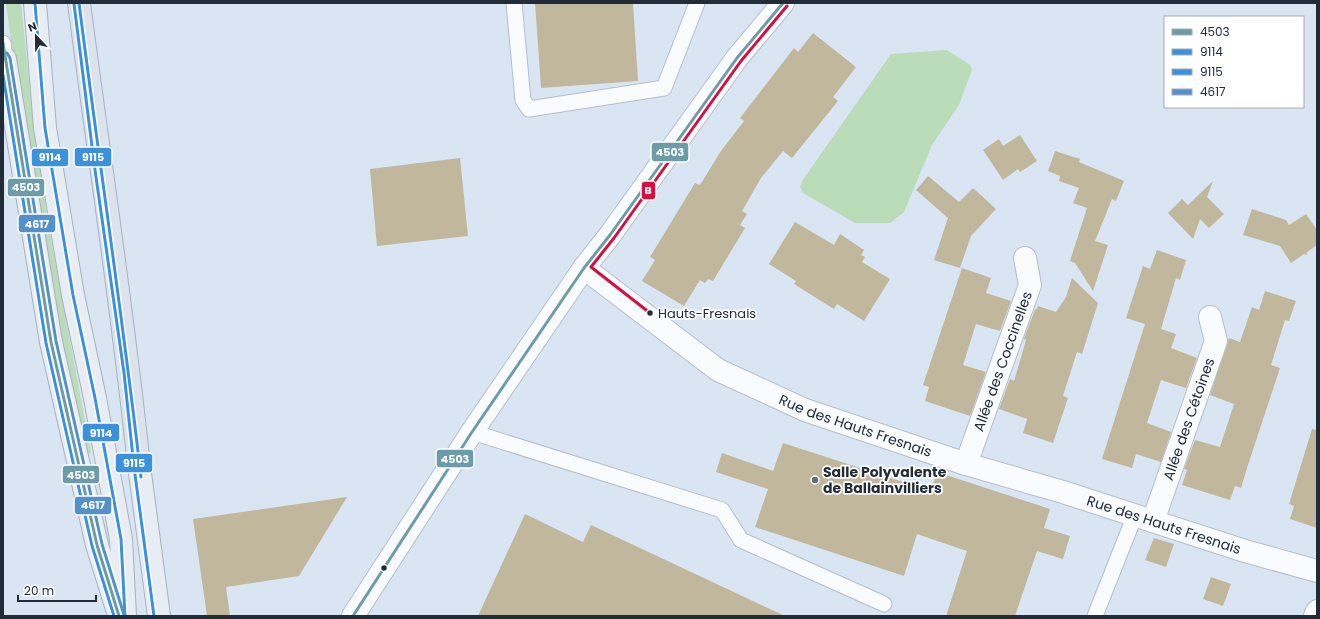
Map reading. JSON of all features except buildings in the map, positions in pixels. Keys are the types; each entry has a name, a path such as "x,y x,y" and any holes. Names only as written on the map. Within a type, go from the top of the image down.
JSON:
{"highway":[{"path":"79,3 100,169 130,372 139,466"}],"main road":[{"path":"35,3 45,128 73,295 95,398 120,539 126,616"},
{"path":"4,51 51,342 97,545 119,616"},
{"path":"139,466 159,616"}],"street":[{"path":"353,616 472,432 584,268 610,235 737,58 783,3"},
{"name":"Allée des Coccinelles","path":"966,464 1030,286 1025,258"},
{"name":"Rue des Hauts Fresnais","path":"584,268 718,370 805,410 966,464 1063,492 1317,571"},
{"name":"Allée des Cétoines","path":"1144,518 1216,341 1210,317"},
{"path":"1315,616 1317,611"}],"lane":[{"path":"514,3 522,100 529,109 664,88 697,3"},
{"path":"472,432 722,510 741,540 884,604"},
{"path":"1095,616 1144,518"}],"green space":[{"path":"6,3 21,3 31,102 47,218 91,453 84,454 30,182"},
{"path":"947,50 970,65 972,70 959,105 932,145 904,212 890,223 855,223 803,193 800,187 802,181 891,54"}],"transit line":[{"name":"9114","path":"35,3 45,128 73,295 95,398 121,539 125,616"},
{"name":"9114","path":"79,3 127,358 141,477"},
{"name":"4503","path":"353,616 472,432 584,268 610,235 737,58 783,3"},
{"name":"9115","path":"74,4 95,170 124,373 134,467 154,616"},
{"name":"B","path":"650,313 591,267 614,238 741,61 787,6"},
{"name":"4503","path":"3,43 51,342 97,545 119,616"},
{"name":"4617","path":"7,53 10,58 56,341 102,544 124,615"},
{"name":"9115","path":"3,75 46,343 92,546 114,616"}],"place":[{"name":"Hauts-Fresnais","path":"650,313"},
{"name":"Salle Polyvalente de Ballainvilliers","path":"815,480"}]}
